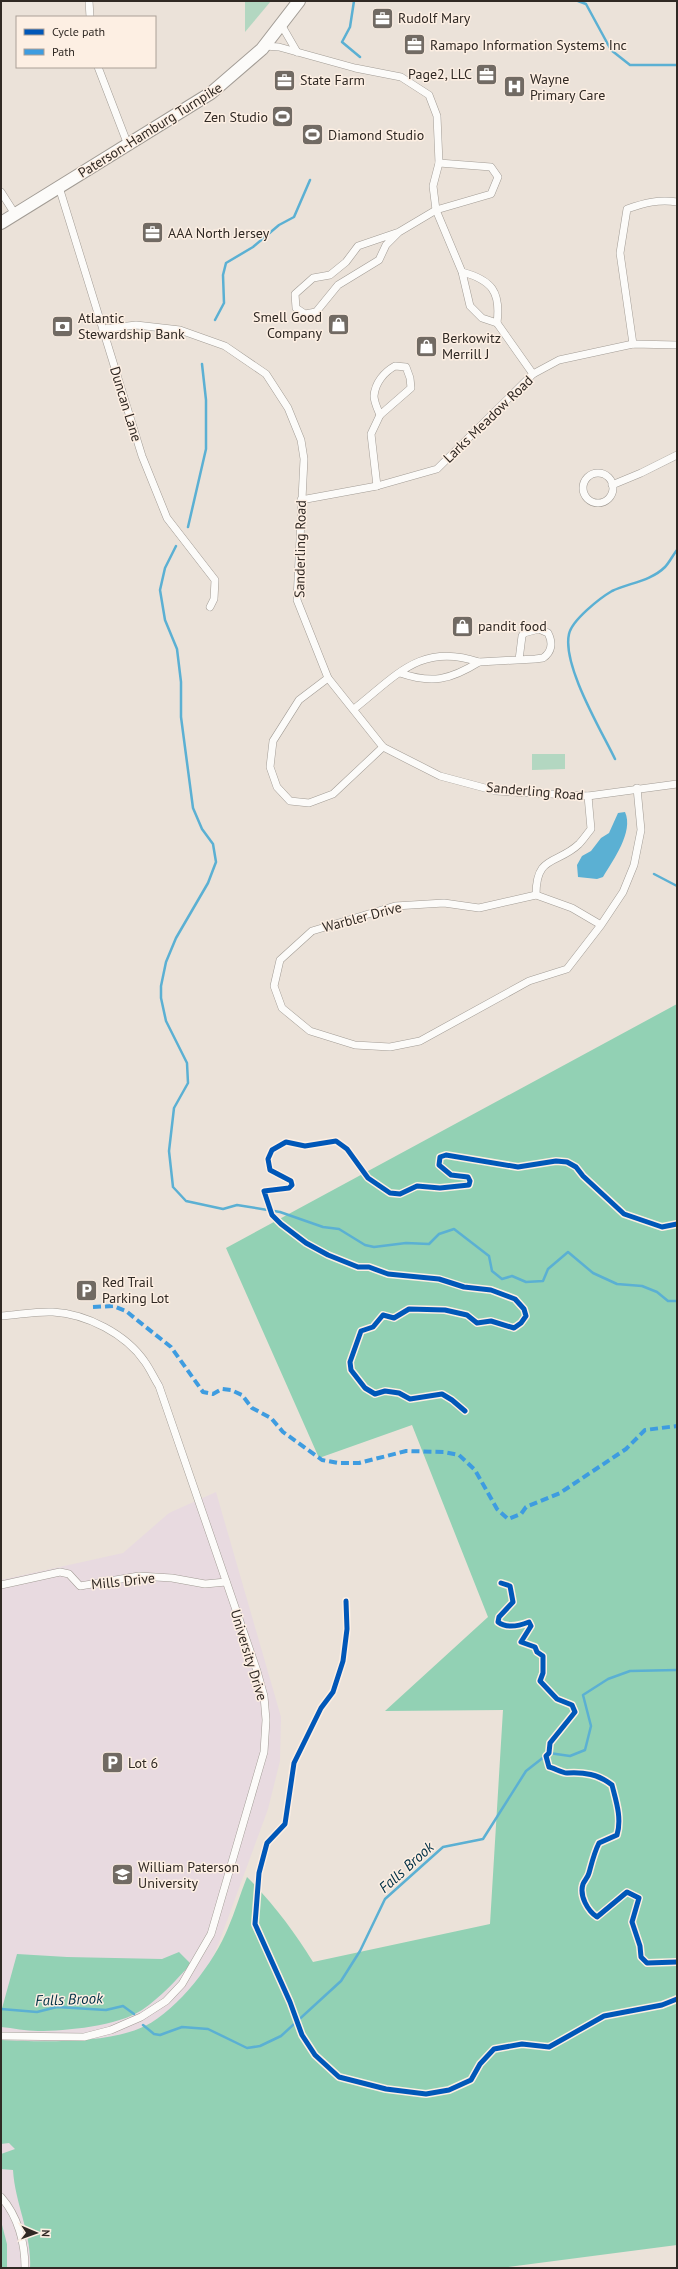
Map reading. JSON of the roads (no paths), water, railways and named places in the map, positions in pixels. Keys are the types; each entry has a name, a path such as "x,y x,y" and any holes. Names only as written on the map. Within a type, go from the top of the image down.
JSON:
{"main road":[{"name":"Paterson-Hamburg Turnpike","path":"1,222 211,93 238,72 265,46 282,26 299,1"}],"street":[{"path":"89,1 90,16"},
{"path":"282,26 297,52"},
{"path":"265,46 274,46 355,68 401,77 429,95 438,116 439,162 433,186 436,210 462,272 470,306 482,318 498,323 533,374"},
{"path":"98,68 128,145"},
{"path":"399,232 386,245 379,260 338,285 316,312 305,314 296,308 295,294 302,286 313,278 330,275 346,262 358,246 399,232 436,210 491,194 498,177 491,167 439,162"},
{"name":"Duncan Lane","path":"59,187 142,456 155,491 168,518 216,580 214,599 210,607"},
{"path":"1,192 15,214"},
{"path":"633,344 620,253 627,209 645,203 666,201 677,202"},
{"path":"338,269 346,279"},
{"path":"462,272 479,277 494,289 500,306 498,323"},
{"name":"Sanderling Road","path":"103,329 136,325 180,330 225,346 266,374 288,408 301,440 304,458 300,500 297,600 328,678 383,747 440,776 496,791 588,796 637,788 677,784"},
{"name":"Larks Meadow Road","path":"300,500 377,486 437,469 533,374 559,360 633,344 677,345"},
{"path":"377,486 371,434 380,415 411,388 410,378 406,367 395,366 385,372 379,379 374,397 380,415"},
{"path":"612,485 641,473 677,455"},
{"path":"594,474 603,475 612,485 611,495 608,499 599,503 589,501 584,492 584,483 594,474"},
{"path":"354,709 400,673 426,658 440,656 464,657 479,662 520,660 543,658 548,654 551,642 548,633 539,629 524,633 522,636 520,660"},
{"path":"400,673 421,679 445,679 465,671 479,662"},
{"path":"328,678 299,700 273,741 270,767 277,787 290,801 309,803 333,794 383,747"},
{"name":"Warbler Drive","path":"536,895 479,908 444,903 395,906 312,930 280,960 274,986 282,1008 310,1031 355,1045 390,1047 420,1041 529,982 567,969 601,925 623,892 634,865 641,830 637,788"},
{"path":"588,796 591,829 578,845 548,862 536,878 536,895 572,908 601,925"},
{"name":"University Drive","path":"1,1316 53,1312 83,1318 106,1328 128,1343 144,1361 159,1386 264,1696 266,1736 264,1752 211,1934 182,1984 166,2000 141,2017 111,2030 84,2037 1,2036"},
{"name":"Mills Drive","path":"1,1585 60,1572 69,1574 80,1586 139,1576 160,1577 205,1584 226,1582"},
{"path":"1,2197 15,2218 22,2241 24,2268"}],"water":[{"path":"625,812 627,828 625,837 603,877 597,879 578,877 577,865 582,856 591,851 601,838 609,833 618,813"}],"waterway":[{"path":"354,1 350,27 342,42 360,57"},
{"path":"578,1 586,4 611,50 630,65 677,65"},
{"path":"215,320 224,303 223,275 226,263 253,247 279,225 294,217 310,180"},
{"path":"188,527 206,449 206,400 202,364"},
{"path":"176,546 165,568 160,590 165,620 177,649 181,682 181,717 193,808 202,829 213,844 216,862 208,883 176,938 166,962 161,986 161,998 166,1021 187,1063 188,1083 174,1108 169,1151 173,1187 186,1201 223,1209 237,1205 280,1212 323,1227 339,1229 365,1245 374,1247 406,1243 429,1244 439,1234 454,1229 489,1256 492,1271 502,1279 512,1276 526,1282 543,1281 548,1269 568,1252 593,1273 617,1284 642,1286 657,1292 668,1301 677,1301"},
{"path":"615,759 592,715 577,680 571,663 568,647 569,634 575,622 601,599 612,591 653,576 666,565 677,550"},
{"path":"654,874 677,886"},
{"name":"Falls Brook","path":"143,2025 154,2034 160,2035 182,2027 208,2029 247,2048 260,2046 281,2036 341,1981 360,1951 385,1899 443,1847 483,1839 526,1771 549,1753 570,1756 585,1750 591,1726 583,1695 608,1679 630,1671 677,1670"},
{"name":"Falls Brook","path":"1,2009 37,2012 57,2007 106,2010 123,2006 134,2014"}],"place":[{"name":"Rudolf Mary","path":"383,18"},
{"name":"Ramapo Information Systems Inc","path":"414,45"},
{"name":"Page2, LLC","path":"487,74"},
{"name":"State Farm","path":"284,80"},
{"name":"Wayne Primary Care","path":"515,87"},
{"name":"Zen Studio","path":"283,117"},
{"name":"Diamond Studio","path":"312,135"},
{"name":"AAA North Jersey","path":"152,233"},
{"name":"Smell Good Company","path":"338,325"},
{"name":"Atlantic Stewardship Bank","path":"63,326"},
{"name":"Berkowitz Merrill J","path":"427,346"},
{"name":"pandit food","path":"463,626"},
{"name":"Red Trail Parking Lot","path":"87,1290"},
{"name":"Lot 6","path":"112,1763"},
{"name":"William Paterson University","path":"122,1875"}]}
